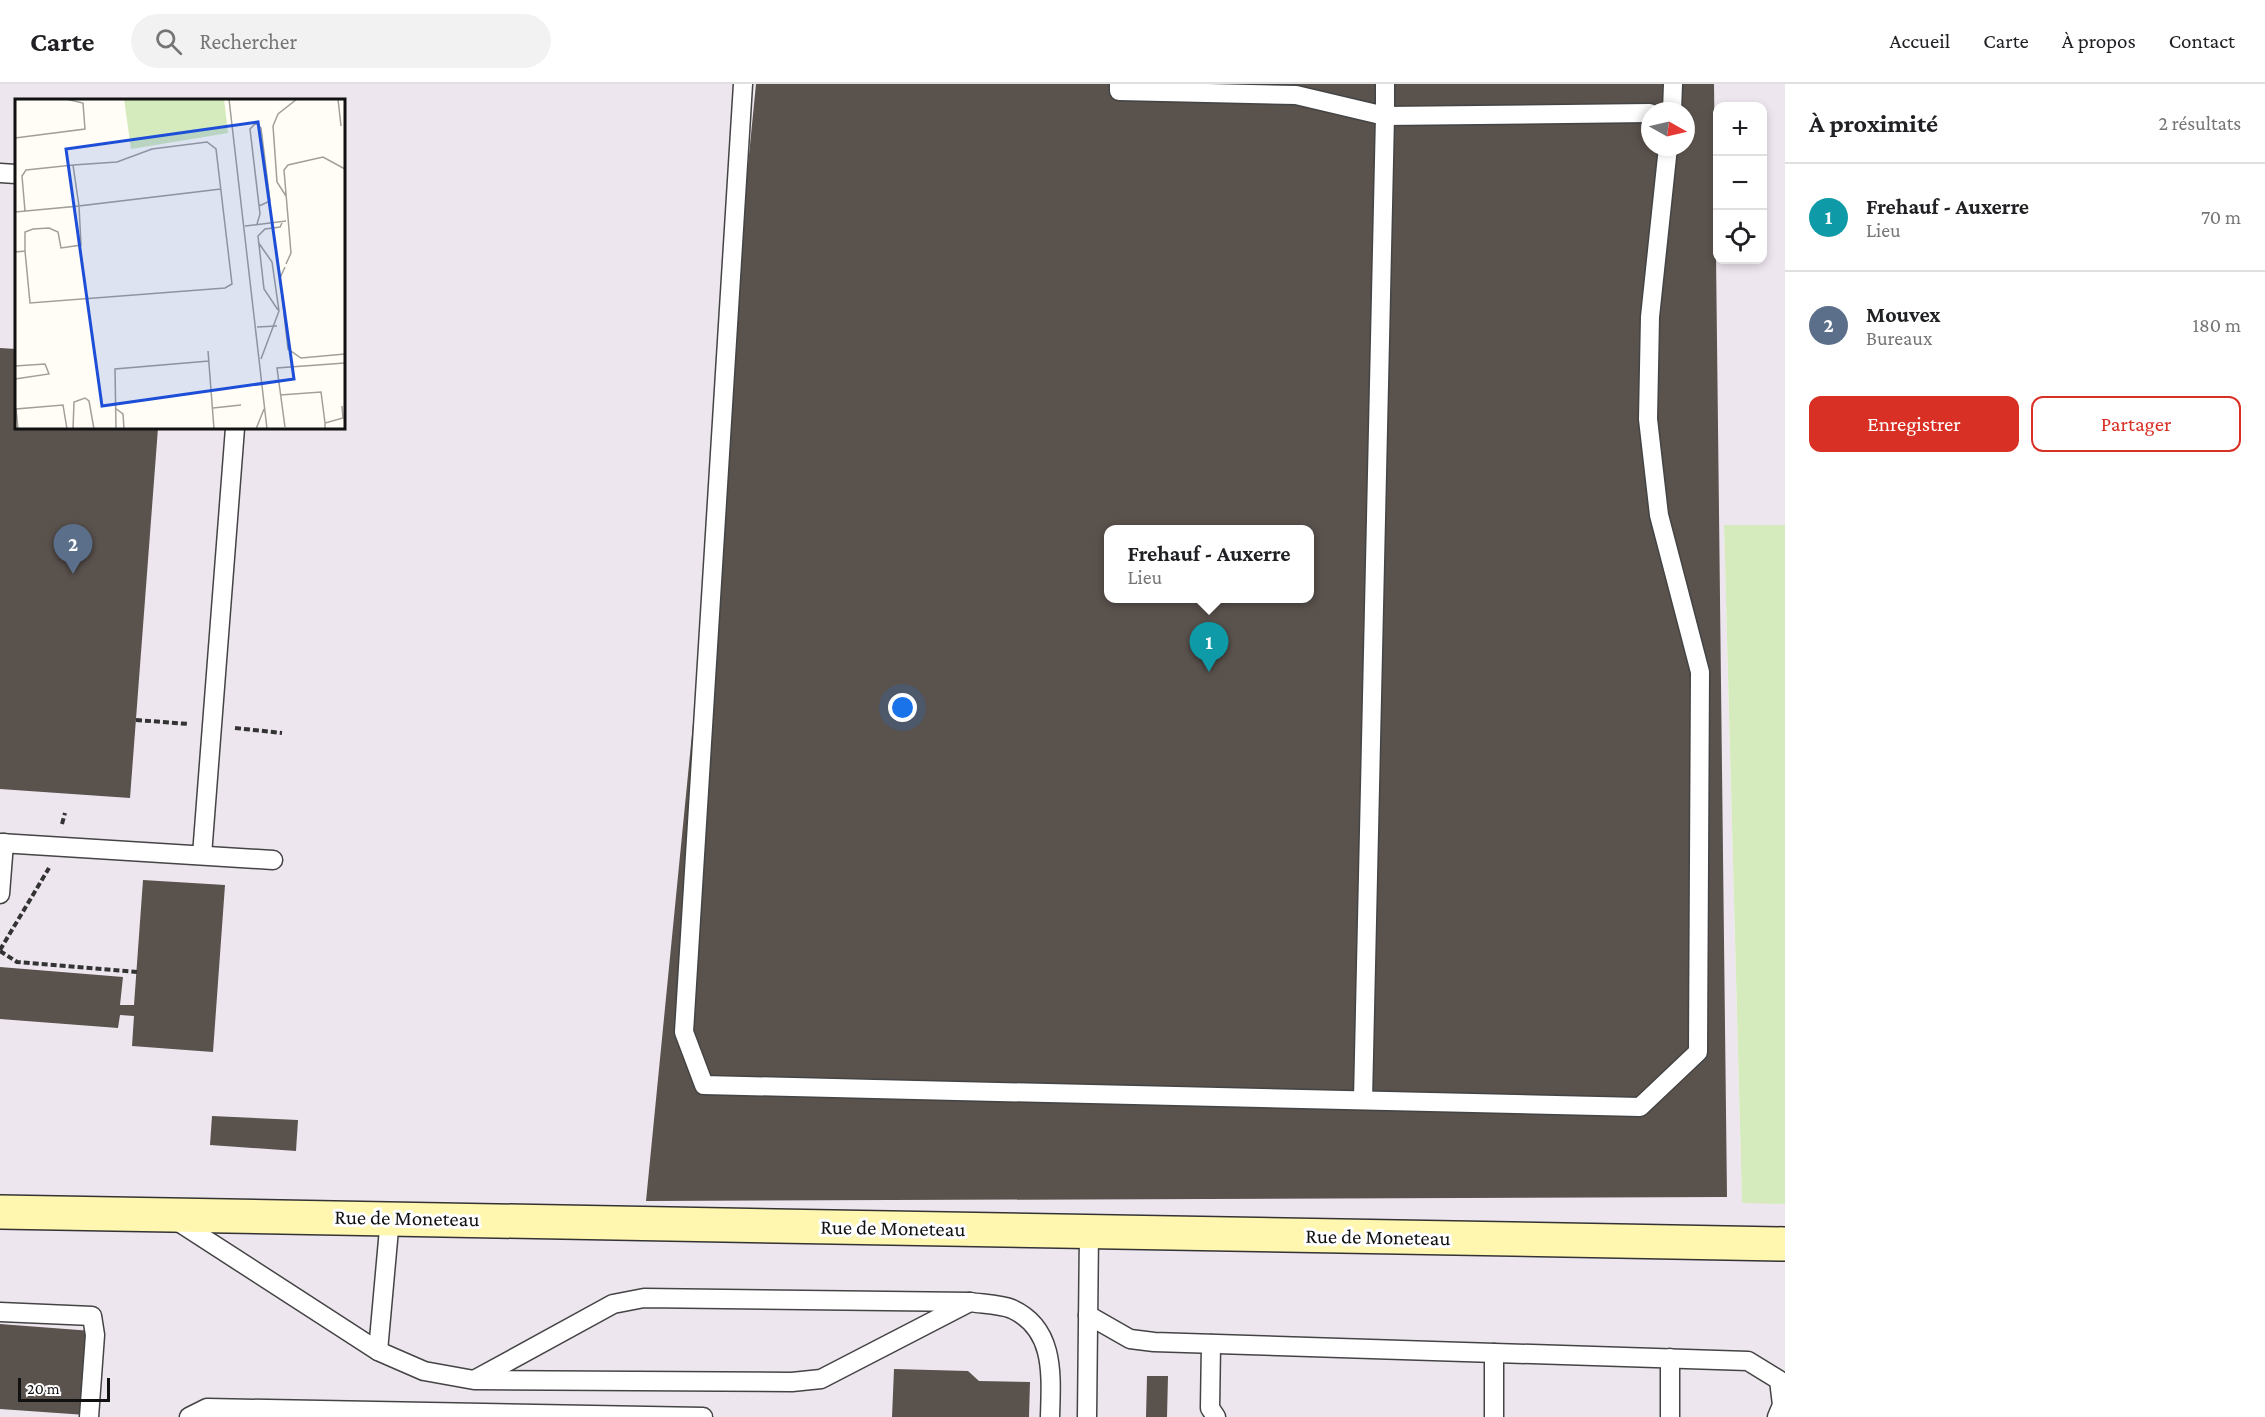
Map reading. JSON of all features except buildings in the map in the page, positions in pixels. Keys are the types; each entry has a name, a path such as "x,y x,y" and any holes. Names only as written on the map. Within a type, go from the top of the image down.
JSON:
{"main road":[{"name":"Rue de Moneteau","path":"0,1212 1785,1245"}],"lane":[{"path":"743,84 684,1032 705,1085 1640,1107 1698,1052 1700,672 1659,514 1648,419 1650,317 1667,156"},
{"path":"1119,84 1119,91 1296,95 1385,116 1641,113"},
{"path":"1363,1100 1385,84"},
{"path":"1672,102 1673,84"},
{"path":"0,173 15,174"},
{"path":"202,855 235,429"},
{"path":"0,894 2,843 273,860"},
{"path":"165,1214 378,1351 424,1371 474,1380 792,1382 821,1379 970,1302"},
{"path":"378,1351 390,1218"},
{"path":"1087,1417 1089,1232"},
{"path":"474,1380 613,1304 644,1298 970,1302 1011,1309 1038,1329 1051,1363 1050,1417"},
{"path":"0,1312 92,1316 95,1335 88,1417"},
{"path":"1088,1316 1130,1339 1211,1344 1748,1361 1779,1380 1782,1405 1777,1417"},
{"path":"1211,1344 1210,1408 1216,1417"},
{"path":"1494,1353 1494,1417"},
{"path":"1670,1358 1670,1417"},
{"path":"189,1417 207,1408 704,1417"}],"path":[{"path":"65,813 48,873 0,950 17,962 137,972"}],"shaded area":[{"path":"0,84 1785,84 1785,525 1724,526 1742,1202 1785,1204 1785,1417 0,1417"}],"green space":[{"path":"1724,525 1785,525 1785,1204 1742,1203"}],"place":[{"name":"Mouvex","path":"73,574"},
{"name":"Frehauf - Auxerre","path":"1209,672"}]}
